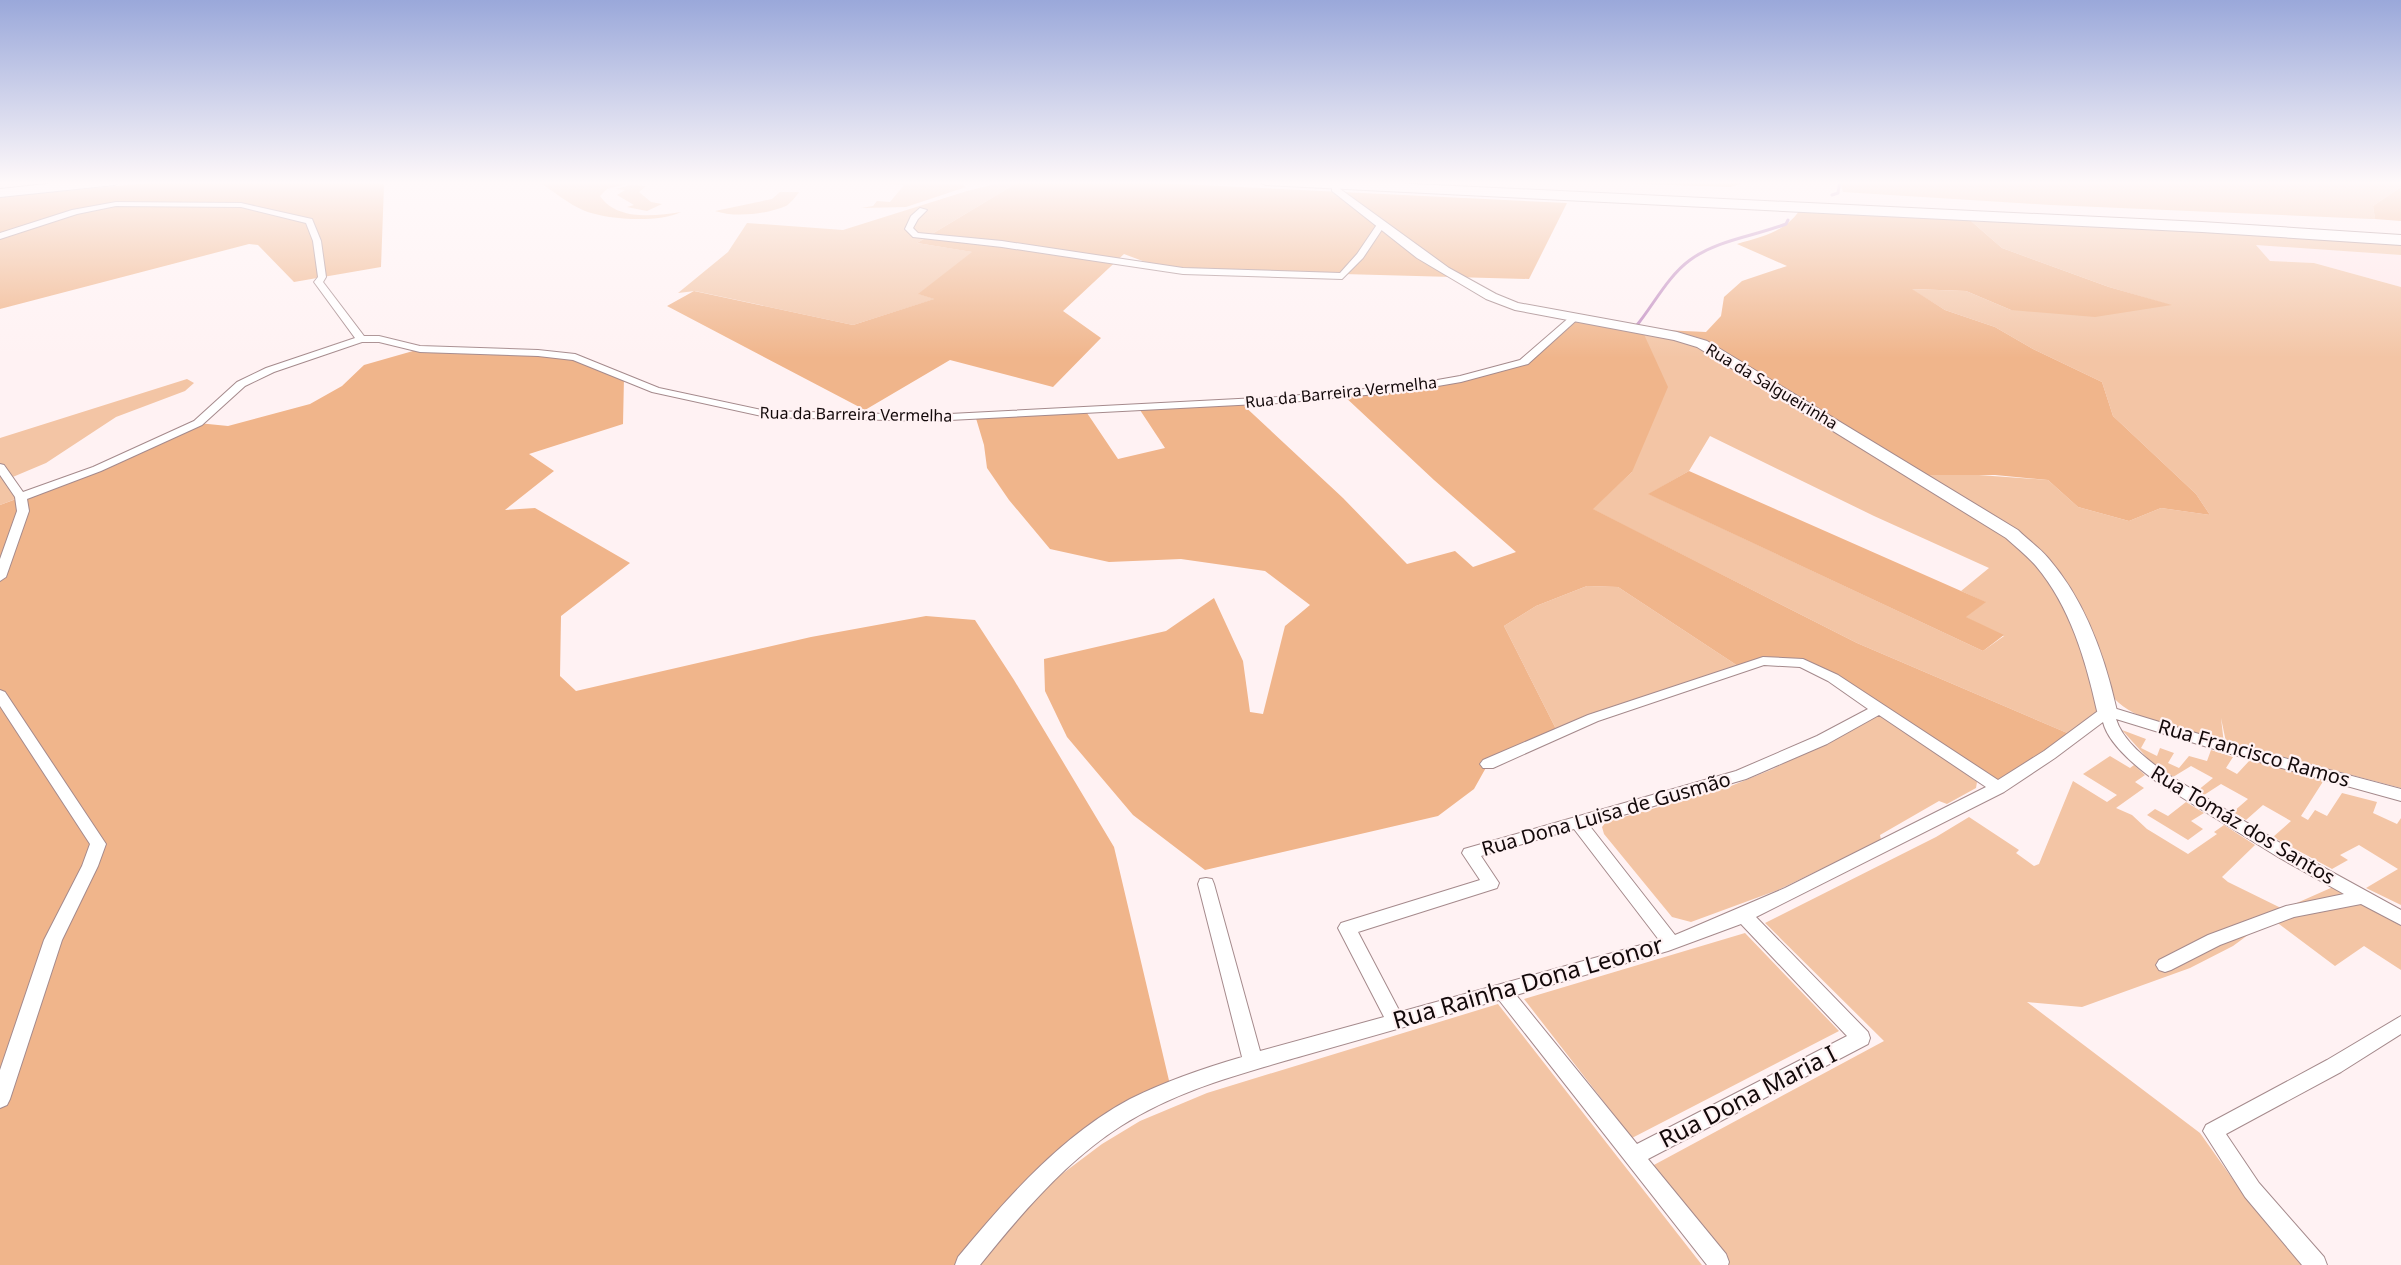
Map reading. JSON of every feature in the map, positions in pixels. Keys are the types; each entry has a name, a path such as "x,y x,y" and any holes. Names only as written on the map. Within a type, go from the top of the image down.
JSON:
{"street":[{"path":"317,240 322,277 318,282 361,339"},
{"path":"964,240 1183,271 1342,276 1371,240"},
{"name":"Rua da Salgueirinha","path":"1404,240 1489,297 1515,306 1677,336 1702,344 2012,534 2044,563 2070,604 2102,685 2107,711"},
{"name":"Rua da Barreira Vermelha","path":"21,497 97,469 198,423 241,384 270,370 361,339 379,339 420,349 538,353 575,357 656,390 766,414 930,417 1279,400 1409,388 1461,379 1524,362 1575,318"},
{"path":"0,467 21,497 23,511 0,577"},
{"path":"1488,764 1593,718 1763,660 1803,663 1833,678 1999,788"},
{"path":"0,695 98,844 90,866 53,940 0,1099"},
{"name":"Rua Dona Luisa de Gusmão","path":"1395,1022 1347,928 1491,883 1470,853 1741,775 1822,740 1879,709"},
{"name":"Rua Rainha Dona Leonor","path":"966,1265 1015,1205 1064,1157 1115,1119 1171,1089 1253,1062 1671,943 1744,916 1999,788 2078,736 2107,711"},
{"name":"Rua Francisco Ramos","path":"2107,711 2232,749 2401,795"},
{"name":"Rua Tomáz dos Santos","path":"2107,711 2112,730 2128,750 2162,778 2284,853 2401,918"},
{"path":"1577,821 1671,943"},
{"path":"1206,884 1253,1062"},
{"path":"2166,965 2214,940 2292,911 2362,897"},
{"name":"Rua Dona Maria I","path":"1634,1155 1861,1038 1744,916"},
{"name":"Rua Dona Maria I","path":"1502,991 1718,1262"},
{"path":"2316,1265 2252,1190 2213,1131 2334,1066 2401,1024"}],"shaded area":[{"path":"0,240 382,240 381,267 294,282 258,245 249,244 0,309"},
{"path":"736,240 922,240 917,243 973,252 919,294 935,299 853,325 695,291 678,293 728,252"},
{"path":"922,240 1548,240 1529,279 1164,269 1124,254 1063,311 1101,338 1053,387 950,360 865,410 667,306 694,291 853,325 934,299 918,294 972,252 917,243"},
{"path":"1750,240 1993,240 2002,248 2109,287 2172,305 2095,317 2011,310 1966,291 1912,289 1945,310 1995,327 2033,349 2102,382 2113,416 2196,494 2210,515 2161,508 2129,521 2078,507 2048,480 1995,475 1918,475 1702,344 1642,330 1668,387 1632,472 1593,509 1857,643 2072,735 1999,785 1803,663 1763,661 1741,668 1618,587 1587,586 1536,606 1504,626 1558,733 1488,764 1474,789 1438,816 1205,870 1133,815 1067,737 1045,691 1044,659 1166,631 1214,598 1243,661 1250,712 1263,714 1285,626 1310,605 1265,571 1181,559 1109,562 1050,549 1009,500 987,468 984,445 975,415 1085,410 1118,459 1165,448 1138,407 1240,402 1343,498 1407,564 1455,551 1473,567 1516,552 1343,395 1409,388 1524,362 1575,317 1642,329 1706,332 1721,316 1724,297 1742,281 1787,266 1737,244"},
{"path":"1993,240 2334,240 2401,244 2401,255 2256,245 2270,261 2314,263 2401,287 2401,788 2226,742 2221,718 2224,744 2169,727 2128,710 2103,686 2103,709 2072,735 1857,643 1592,509 1632,472 1642,329 1677,336 1965,474 2048,480 2078,507 2129,521 2161,508 2210,515 2196,494 2113,416 2102,382 2033,349 1995,327 1945,310 1911,289 1966,291 2011,310 2170,305 2109,287 2002,248","holes":["1710,436 1874,516 1989,568 1961,591 1985,602 1965,617 2004,636 1983,651 1649,494 1689,471"]},
{"path":"2255,244 2401,255 2401,287 2314,263 2270,261"},
{"path":"420,349 575,357 624,377 623,424 529,454 554,471 505,510 535,508 630,563 561,616 560,676 576,691 811,637 926,616 975,620 1014,680 1114,847 1171,1089 1115,1119 966,1265 0,1265 0,505 97,469 198,423 228,426 310,404 342,386 364,365"},
{"path":"187,379 194,383 185,391 116,417 46,463 8,479 21,497 0,505 0,438"},
{"path":"1689,471 1986,602 1966,617 2004,635 1983,651 1648,494"},
{"path":"1587,586 1618,587 1741,668 1558,733 1504,626 1536,606"},
{"path":"1880,712 1977,782 1976,788 1947,804 1939,801 1880,835 1881,840 1778,890 1691,922 1672,917 1604,834 1602,827 1606,822 1726,788 1773,769"},
{"path":"2122,730 2146,739 2141,748 2157,756 2160,748 2174,753 2168,763 2179,768 2189,756 2207,761 2211,750 2233,757 2226,768 2237,774 2250,760 2324,780 2301,816 2308,820 2315,810 2327,816 2342,793 2377,802 2373,813 2397,824 2401,818 2401,905 2366,888 2398,869 2359,845 2340,855 2348,860 2332,869 2273,837 2291,821 2263,805 2246,820 2233,812 2248,799 2221,784 2204,795 2197,791 2213,778 2191,766 2173,777 2149,760"},
{"path":"2110,756 2130,768 2134,765 2145,775 2135,782 2144,788 2116,808 2132,815 2147,829 2188,854 2217,834 2214,832 2224,825 2255,845 2222,877 2228,882 2283,909 2333,887 2401,926 2401,970 2364,946 2335,966 2271,918 2233,946 2190,968 2082,1007 2027,1002 2200,1133 2239,1188 2302,1265 1720,1265 1652,1166 1884,1041 1765,923 1936,837 1969,817 2019,850 2016,853 2034,866 2039,864 2073,781 2107,802 2117,795 2083,774"},
{"path":"2186,802 2204,813 2191,821 2203,829 2188,840 2147,815 2155,809 2168,816"},
{"path":"1745,933 1839,1031 1632,1138 1524,999"},
{"path":"1498,1004 1702,1265 978,1265 1038,1192 1102,1144 1140,1121 1207,1093"}],"waterway":[{"path":"1637,325 1668,282 1682,267 1701,253 1733,240"}]}
